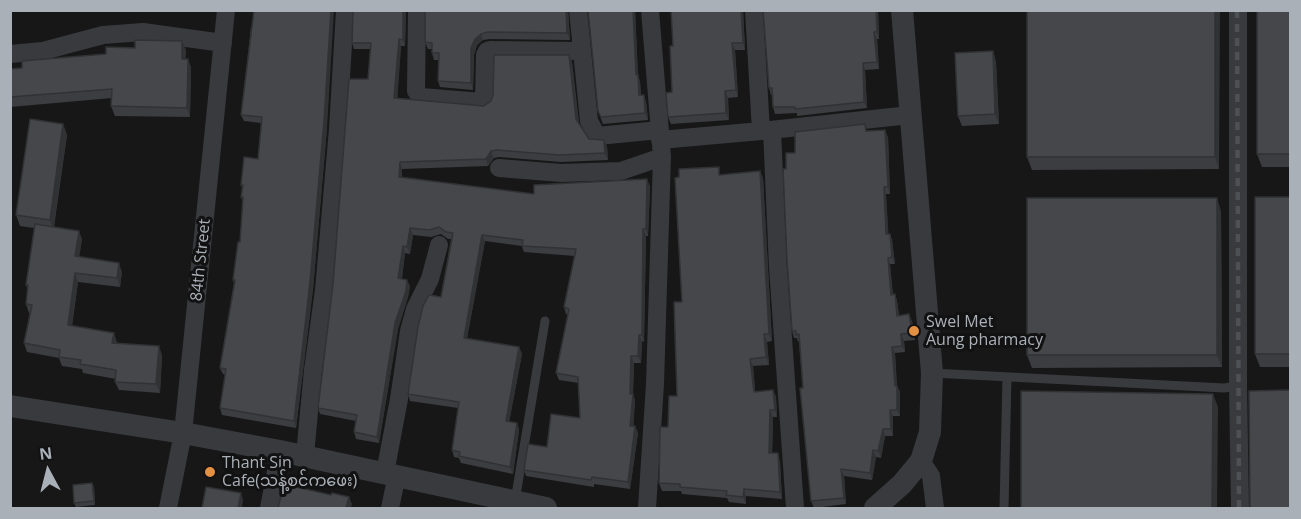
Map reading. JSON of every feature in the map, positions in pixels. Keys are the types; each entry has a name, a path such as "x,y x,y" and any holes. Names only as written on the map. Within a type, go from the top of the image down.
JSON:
{"street":[{"name":"84th Street","path":"168,508 183,433 226,10"},
{"path":"305,455 326,267 345,10"},
{"path":"417,10 416,91 421,97 484,101 485,55 490,50 580,51"},
{"path":"578,10 580,51 589,121 597,136 661,142 910,114"},
{"path":"647,508 655,384 661,142 650,10"},
{"path":"754,10 778,267 795,508"},
{"path":"875,508 902,484 921,460 930,432 932,373 902,10"},
{"path":"1238,10 1240,508"},
{"path":"10,54 43,51 103,35 143,32 223,44"},
{"path":"500,168 561,173 621,171 661,142"},
{"path":"390,508 391,474 399,399 409,331 415,309 430,279 440,245"},
{"path":"10,406 305,455 542,508"},
{"path":"269,508 280,451"},
{"path":"921,460 931,476 935,508"}],"lane":[{"path":"515,501 545,321"},
{"path":"932,373 1224,388 1238,386"},
{"path":"1004,508 1006,377"}],"building":[{"path":"254,10 331,10 310,282 294,421 220,408 226,369 220,368 235,280 233,280 238,242 240,242 244,157 258,159 262,117 241,115"},
{"path":"353,10 403,10 403,40 399,39 394,98 484,106 491,101 493,95 494,55 569,55 576,119 589,139 604,140 605,153 559,155 497,150 491,151 486,159 400,162 399,177 534,194 534,185 647,179 646,229 643,229 642,335 639,335 638,356 631,356 630,394 633,394 630,426 635,426 628,482 592,477 591,480 524,470 528,444 547,447 551,414 580,418 578,377 556,373 569,309 564,307 576,249 522,246 523,240 482,235 464,338 519,347 506,421 517,423 510,467 459,456 460,452 452,450 459,402 408,394 423,306 429,295 441,297 453,233 446,232 439,227 429,230 410,228 407,247 403,246 398,278 407,280 406,291 395,323 377,437 354,432 357,415 318,408 333,284 349,79 368,79 371,43 352,43"},
{"path":"425,10 566,10 567,33 488,32 481,34 475,39 471,48 471,83 438,81 439,53 432,53 432,43 425,42"},
{"path":"588,10 633,10 636,75 638,74 639,95 644,95 645,113 601,117 598,111"},
{"path":"671,10 741,10 743,43 732,43 736,90 725,91 726,113 668,117 666,93 672,92"},
{"path":"763,10 876,10 877,32 874,32 877,62 863,63 864,102 795,109 795,107 773,107 772,88 769,88"},
{"path":"1027,10 1215,10 1215,157 1027,157"},
{"path":"1257,10 1290,10 1290,154 1257,154"},
{"path":"135,40 182,41 182,59 188,59 187,108 111,106 112,89 10,97 10,69 22,68 22,61 106,54 106,47 135,48"},
{"path":"993,51 995,114 958,116 955,53"},
{"path":"30,119 63,124 50,220 16,215"},
{"path":"865,124 866,131 885,130 888,187 884,187 886,234 890,234 892,257 888,258 891,295 895,294 897,316 909,314 912,333 901,334 902,346 892,347 895,386 897,386 897,410 890,410 891,429 883,429 878,451 873,450 870,473 841,469 844,498 811,501 800,388 803,388 799,334 796,335 796,331 792,331 783,169 786,169 786,153 795,153 795,132"},
{"path":"719,167 719,175 760,171 769,334 764,334 766,357 750,359 754,392 773,390 775,410 770,410 769,453 778,453 780,492 744,489 743,497 726,495 727,491 659,483 660,427 668,427 669,396 677,396 674,302 682,302 675,178 679,177 679,169"},
{"path":"1255,197 1290,197 1290,354 1255,354"},
{"path":"1027,198 1217,198 1217,355 1027,355"},
{"path":"35,224 79,231 75,256 119,263 117,278 75,273 68,325 114,333 112,343 159,346 156,384 115,382 116,370 80,364 81,360 59,357 60,350 24,343 32,305 26,304 28,285 26,285"},
{"path":"1290,390 1290,508 1250,508 1249,391"},
{"path":"1021,391 1213,394 1212,508 1021,508"},
{"path":"92,483 94,501 74,503 73,485"},
{"path":"284,484 349,497 346,508 278,508"},
{"path":"206,487 241,493 238,508 202,508"}],"railway":[{"path":"1237,10 1239,508"}],"place":[{"name":"Swel Met Aung pharmacy","path":"914,331"},
{"name":"Thant Sin Cafe(သန့်စင်ကဖေး)","path":"210,472"}]}
